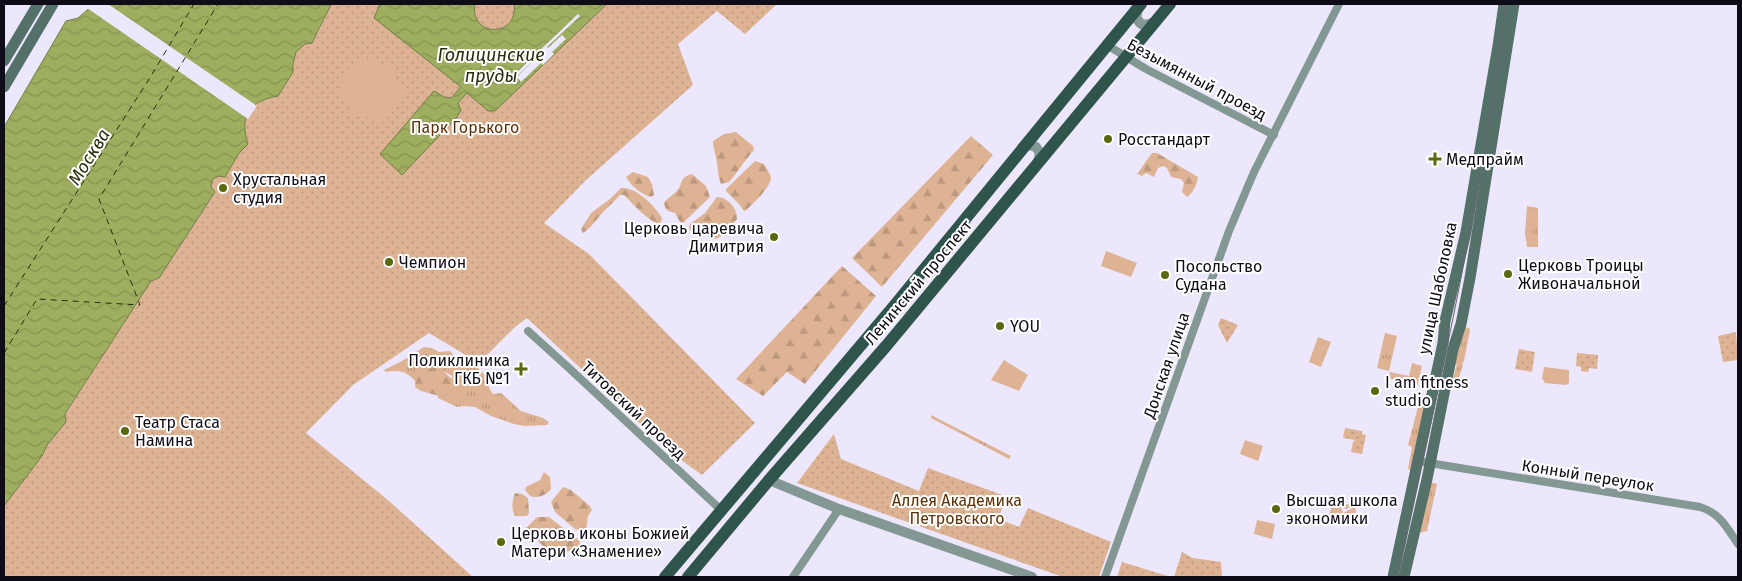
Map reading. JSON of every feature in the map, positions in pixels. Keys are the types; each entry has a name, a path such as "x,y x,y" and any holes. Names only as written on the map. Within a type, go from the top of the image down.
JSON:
{"main road":[{"path":"4,61 38,4"},
{"path":"4,87 53,4"},
{"name":"Ленинский проспект","path":"688,577 769,480 887,345 1170,4"},
{"name":"улица Шаболовка","path":"1393,577 1443,343 1445,321 1456,269 1466,232 1504,4"},
{"name":"улица Шаболовка","path":"1404,577 1470,278 1509,48 1514,4"},
{"name":"Ленинский проспект","path":"666,577 894,306 1139,6"}],"street":[{"name":"Донская улица","path":"1105,577 1229,231 1254,172 1339,4"},
{"path":"1139,6 1136,18 1141,24 1146,25 1155,22"},
{"name":"Безымянный проезд","path":"1107,45 1146,69 1274,135"},
{"path":"1022,148 1030,145 1036,147 1040,153 1038,162"},
{"name":"Титовский проезд","path":"528,331 721,510"},
{"name":"Конный переулок","path":"1417,461 1700,507 1721,519 1738,544"},
{"path":"1427,479 1434,469 1443,465"},
{"path":"769,480 839,509 1032,577"},
{"path":"793,577 839,509"}],"green space":[{"name":"Парк Горького","path":"331,4 777,4 745,34 717,11 678,44 693,85 586,180 544,223 589,254 755,423 702,475 670,452 527,318 515,327 479,363 429,333 353,385 306,433 389,501 473,577 4,577 4,506 42,456 47,445 66,422 65,415 151,280 159,278 215,192 211,187 212,180 218,176 225,176 247,144 244,125 249,111 260,102 278,96 293,72 293,58 296,52 305,44 312,42"},
{"path":"370,56 383,67 391,66 394,71 393,76 411,91 379,127 361,112 356,115 351,113 349,109 351,103 339,93 343,88 344,72 354,63 365,62"},
{"path":"736,132 753,146 754,150 730,181 721,184 713,141 724,134"},
{"path":"971,136 993,155 882,287 852,258"},
{"path":"1152,153 1157,153 1198,177 1197,183 1187,197 1182,192 1184,183 1181,179 1171,177 1167,168 1163,166 1158,168 1154,177 1146,173 1142,176 1137,174"},
{"path":"755,161 764,164 771,177 761,195 745,211 726,189"},
{"path":"633,172 648,177 652,184 654,195 651,197 644,194 631,184 626,177"},
{"path":"692,174 706,186 710,197 683,223 680,222 675,213 667,210 664,202 677,191 685,177"},
{"path":"621,188 633,191 645,198 659,213 662,218 661,222 658,224 653,221 624,195 620,195 583,233 581,229 591,213"},
{"path":"717,197 721,197 734,207 737,219 723,235 716,239 699,231 691,231 689,228 690,224 705,213"},
{"path":"1527,206 1538,208 1538,247 1527,247 1525,233"},
{"path":"1106,251 1137,263 1131,277 1101,266"},
{"path":"842,266 876,296 805,384 787,372 763,396 736,379"},
{"path":"1221,318 1238,325 1227,343 1218,325"},
{"path":"1462,327 1469,328 1470,330 1457,385 1453,378 1457,364 1455,364"},
{"path":"1736,332 1738,360 1723,362 1718,336"},
{"path":"1385,333 1397,336 1389,371 1377,368"},
{"path":"1318,337 1331,342 1321,367 1309,362"},
{"path":"424,347 432,348 439,352 450,351 456,356 469,360 488,377 489,388 493,394 501,393 521,411 543,418 549,422 547,425 525,426 514,424 491,416 475,407 457,407 438,398 438,391 452,383 452,376 440,369 417,383 403,372 386,372 384,370"},
{"path":"1519,349 1535,352 1532,372 1515,369"},
{"path":"1577,353 1598,355 1597,369 1589,368 1588,372 1581,371 1581,367 1576,366"},
{"path":"431,360 442,364 447,375 465,385 464,389 453,390 447,395 439,396 421,391 415,387 416,375 424,363"},
{"path":"1004,360 1028,375 1019,391 991,380"},
{"path":"1412,363 1422,366 1417,387 1388,378 1390,372 1409,376"},
{"path":"1544,367 1569,370 1569,383 1566,385 1545,383 1542,378"},
{"path":"1419,403 1427,405 1412,471 1408,469 1412,447 1408,445"},
{"path":"931,415 1011,456 1009,459 931,418"},
{"path":"1345,428 1362,431 1362,434 1366,435 1362,454 1351,452 1355,440 1343,438"},
{"name":"Аллея Академика Петровского","path":"834,434 841,459 919,491 928,468 1005,496 999,519 1019,527 1028,508 1111,542 1099,577 1063,577 797,483"},
{"path":"1245,440 1263,446 1258,461 1240,454"},
{"path":"544,472 550,477 551,489 542,496 530,496 525,490 526,487 540,480"},
{"path":"1430,482 1437,484 1427,531 1419,533"},
{"path":"563,487 571,490 590,506 592,510 588,516 586,532 575,529 555,512 551,502"},
{"path":"515,493 522,494 528,498 529,513 527,516 515,516 512,505"},
{"path":"1333,500 1353,506 1346,509 1341,507 1343,513 1355,507 1356,512 1353,521 1329,516"},
{"path":"537,517 549,517 580,541 579,553 568,551 563,557 555,558 533,536 526,532 526,528"},
{"path":"1257,520 1275,524 1272,539 1254,534"},
{"path":"1182,552 1193,558 1221,562 1222,577 1174,577"},
{"path":"1122,562 1171,577 1117,577"}],"water":[{"name":"Москва","path":"94,4 331,5 312,43 305,44 296,52 293,72 278,96 260,102 249,111 245,125 248,144 239,153 225,177 218,176 212,180 211,187 215,192 159,278 151,281 65,414 66,422 47,445 42,456 4,506 4,127 66,21 78,18"},
{"name":"Голицинские пруды","path":"380,4 475,4 475,15 479,23 486,28 494,29 502,28 509,23 514,15 514,4 607,4 495,111 488,111 467,93 458,103 461,110 457,117 402,175 380,154 434,91 444,97 451,98 461,87 374,18"}],"pier":[{"path":"90,4 108,4 257,106 248,119 87,8"},
{"path":"578,14 580,16 547,47 562,35 566,39 552,52 554,54 543,65 541,63 521,82 517,77 538,56 517,76 515,74"}],"ferry route":[{"path":"4,306 151,76 194,4"},
{"path":"4,353 37,299 140,305 99,199 218,4"}],"tram line":[{"path":"1397,577 1444,364 1472,220 1485,148 1506,4"}],"place":[{"name":"Росстандарт","path":"1108,139"},
{"name":"Медпрайм","path":"1435,159"},
{"name":"Хрустальная студия","path":"223,188"},
{"name":"Церковь царевича Димитрия","path":"774,237"},
{"name":"Чемпион","path":"389,262"},
{"name":"Церковь Троицы Живоначальной","path":"1508,274"},
{"name":"Посольство Судана","path":"1165,275"},
{"name":"YOU","path":"1000,326"},
{"name":"Поликлиника ГКБ №1","path":"521,369"},
{"name":"I am fitness studio","path":"1375,391"},
{"name":"Театр Стаса Намина","path":"125,431"},
{"name":"Высшая школа экономики","path":"1276,509"},
{"name":"Церковь иконы Божией Матери «Знамение»","path":"501,542"}]}
